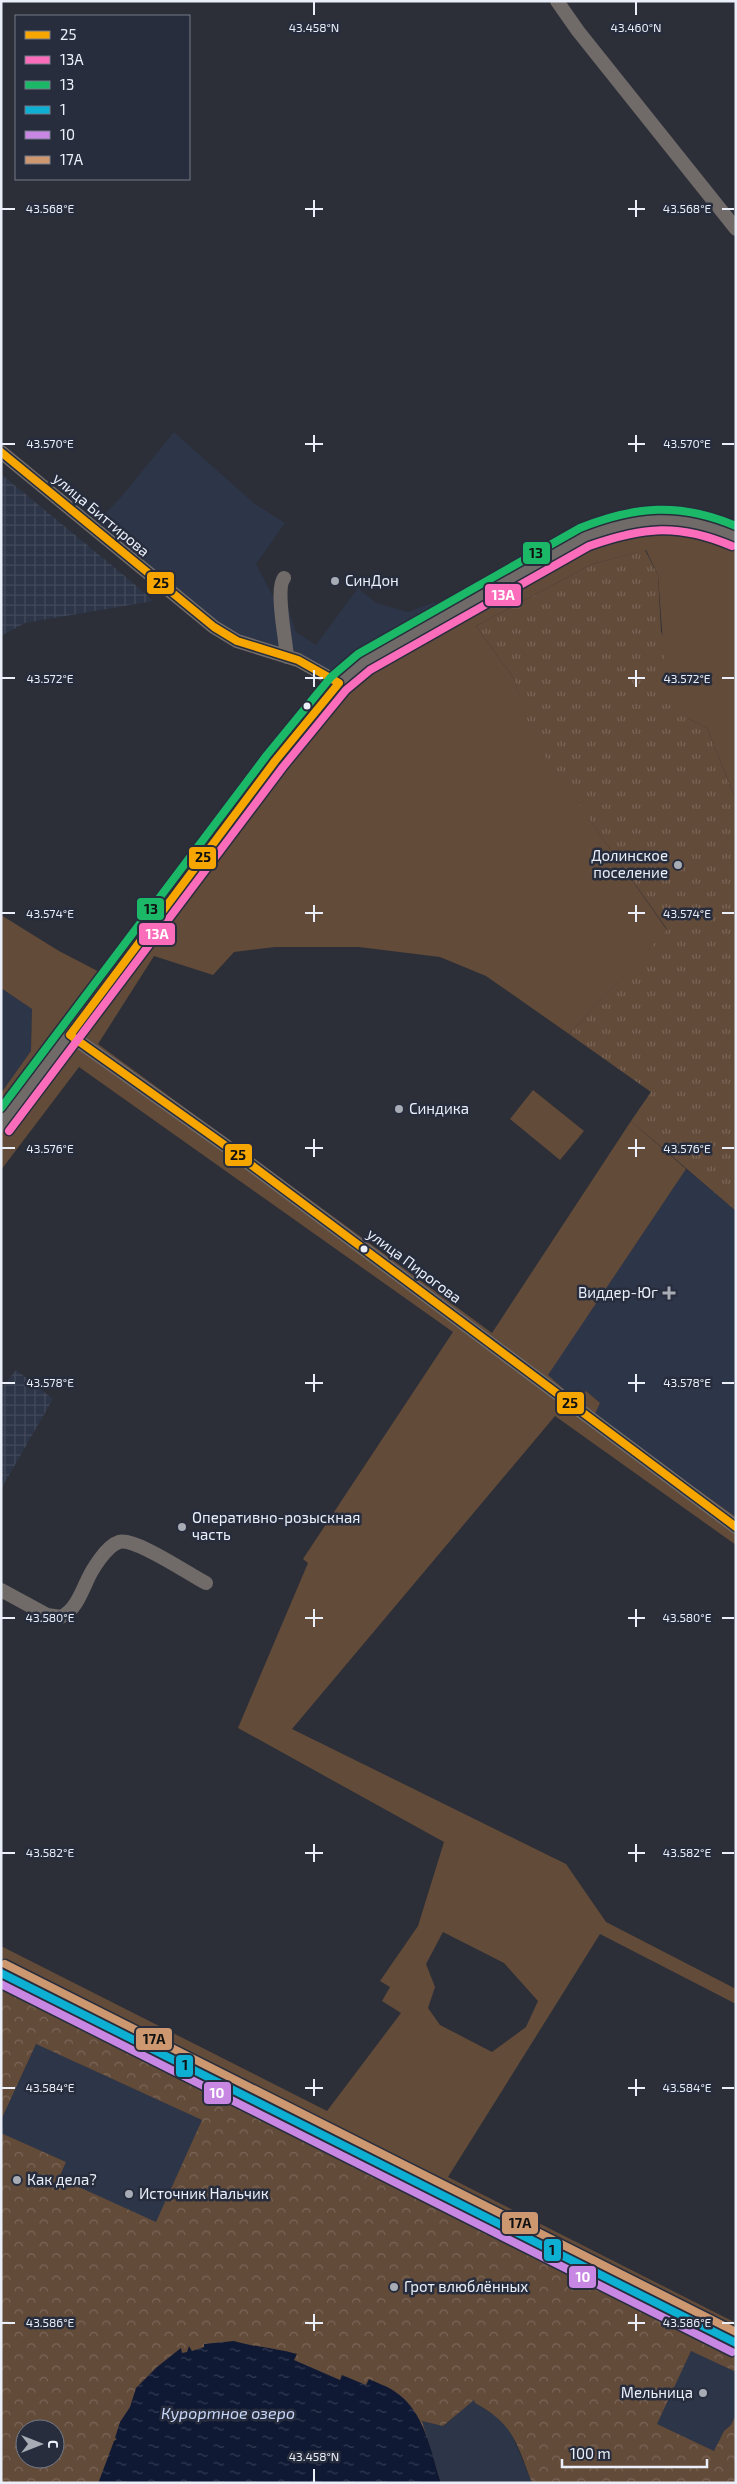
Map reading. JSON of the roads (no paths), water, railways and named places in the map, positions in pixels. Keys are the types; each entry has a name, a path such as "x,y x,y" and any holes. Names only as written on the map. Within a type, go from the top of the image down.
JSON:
{"street":[{"path":"557,1 578,31 736,229"},
{"name":"улица Биттирова","path":"1,452 214,628 237,641 309,665 339,683"},
{"path":"1,1125 275,761 339,683 364,662 585,537 626,523 657,518 689,521 732,535"},
{"path":"284,578 281,582 287,657"},
{"name":"улица Пирогова","path":"70,1035 248,1162 736,1527"},
{"path":"1,1590 47,1615 61,1617 72,1608 88,1577 107,1552 114,1545 125,1541 138,1546 206,1584"},
{"path":"1,1973 736,2343"}],"water":[{"name":"Курортное озеро","path":"234,2341 297,2354 294,2360 340,2380 342,2375 366,2385 369,2379 394,2391 413,2409 420,2420 441,2483 100,2483 99,2481 114,2441 117,2439 115,2438 120,2422 130,2407 136,2388 157,2367 181,2348 182,2353 187,2352 189,2346 192,2351 204,2347 204,2344"}],"place":[{"name":"СинДон","path":"335,581"},
{"name":"Долинское поселение","path":"678,865"},
{"name":"Синдика","path":"399,1109"},
{"name":"Виддер-Юг","path":"669,1293"},
{"name":"Оперативно-розыскная часть","path":"182,1527"},
{"name":"Как дела?","path":"17,2180"},
{"name":"Источник Нальчик","path":"129,2194"},
{"name":"Грот влюблённых","path":"394,2287"},
{"name":"Мельница","path":"703,2393"}]}
